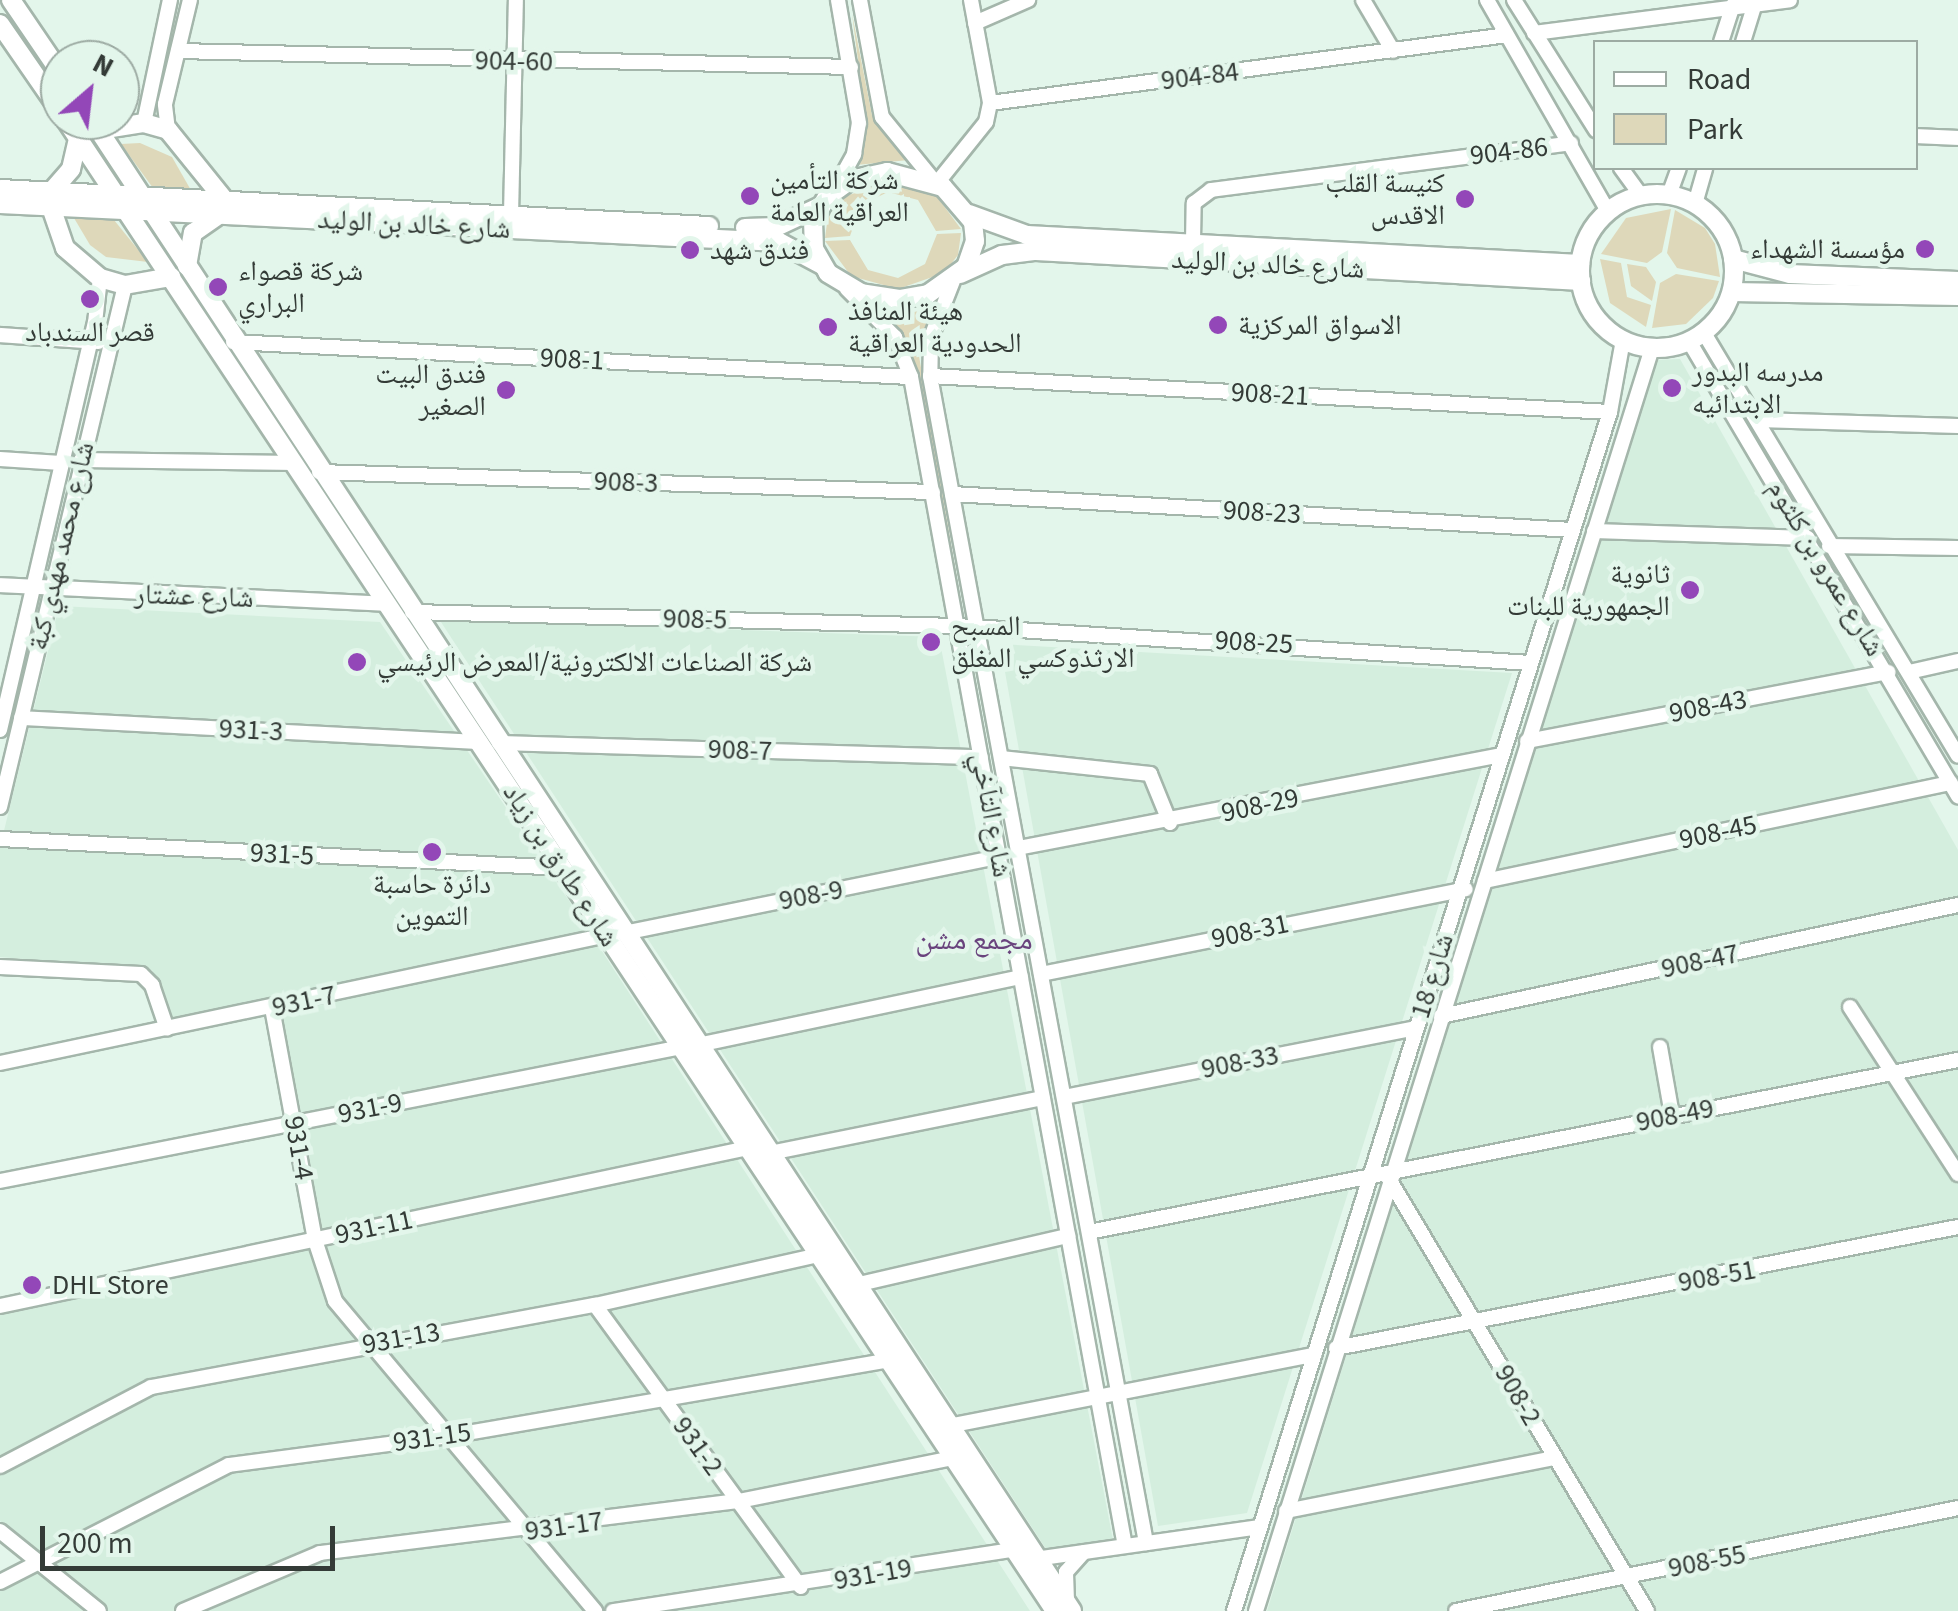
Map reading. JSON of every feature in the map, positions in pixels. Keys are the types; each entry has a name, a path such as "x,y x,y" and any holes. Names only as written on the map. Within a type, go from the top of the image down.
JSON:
{"main road":[{"path":"11,0 40,43"},
{"name":"شارع طارق بن زياد","path":"0,24 40,83"},
{"path":"140,123 168,130 221,206 193,233 188,266"},
{"path":"69,140 71,169 52,199 65,248 100,278 125,285 170,277"},
{"name":"شارع طارق بن زياد","path":"81,140 188,266 232,342 412,612 563,868 616,934"},
{"name":"شارع طارق بن زياد","path":"103,140 170,277 388,604 489,742 690,1046 770,1153 1065,1610"},
{"path":"888,172 936,182 969,214 975,241 956,278 899,299 843,284 822,265 812,240 819,207 834,190 888,172"},
{"name":"شارع خالد بن الوليد","path":"0,189 52,199"},
{"path":"1669,195 1695,204 1713,218 1734,259 1732,292 1697,337 1652,348 1623,340 1592,313 1580,273 1594,226 1608,211 1641,196 1669,195"},
{"name":"شارع خالد بن الوليد","path":"0,204 52,199 132,201 779,242 822,265"},
{"name":"شارع خالد بن الوليد","path":"221,206 510,215 762,229 801,220 819,207"},
{"name":"شارع خالد بن الوليد","path":"969,214 1026,235 1193,242 1580,273"},
{"name":"شارع خالد بن الوليد","path":"956,278 1002,255 1036,251 1580,273"},
{"path":"1734,259 1790,274 1958,282"},
{"path":"1732,292 1958,296"},
{"name":"شارع طارق بن زياد","path":"690,1046 748,1148 1013,1550 1065,1610"}],"street":[{"path":"144,123 170,0"},
{"path":"168,130 166,104 190,0"},
{"path":"510,215 516,0"},
{"path":"834,190 858,139 851,68 838,0"},
{"path":"860,0 882,117 936,182 980,132 990,103 970,0"},
{"path":"975,22 1028,0"},
{"path":"1364,0 1394,52"},
{"path":"1487,0 1608,211"},
{"path":"1514,0 1593,125"},
{"path":"1534,33 1790,0"},
{"path":"1743,40 1755,2"},
{"path":"1722,40 1733,5"},
{"name":"904-84","path":"990,103 1507,35"},
{"name":"904-60","path":"178,51 851,68"},
{"path":"1918,136 1958,138"},
{"name":"904-86","path":"1193,242 1194,203 1210,190 1571,143"},
{"path":"1622,170 1641,196"},
{"path":"1669,195 1677,170"},
{"path":"1695,204 1704,170"},
{"name":"شارع محمد مهدي كبة","path":"1,721 91,341 100,278"},
{"name":"شارع التآخي","path":"956,278 931,337 930,376 1146,1543"},
{"name":"شارع التآخي","path":"843,284 894,337 911,377 1125,1546"},
{"name":"شارع محمد مهدي كبة","path":"0,807 5,764 21,718 125,285"},
{"path":"0,335 110,342"},
{"name":"شارع عمرو بن كلثوم","path":"1697,337 1758,420 1958,756"},
{"name":"شارع عمرو بن كلثوم","path":"1697,337 1954,789"},
{"name":"شارع 18","path":"1234,1611 1610,412 1623,340"},
{"name":"908-1","path":"232,342 911,377"},
{"name":"شارع 18","path":"1256,1611 1652,348"},
{"name":"908-21","path":"930,376 1610,412"},
{"path":"1758,420 1958,426"},
{"path":"66,440 85,443"},
{"path":"0,459 62,463"},
{"path":"81,460 295,462"},
{"name":"908-3","path":"318,472 933,492"},
{"name":"908-23","path":"952,494 1572,530"},
{"path":"1594,530 1834,545 1958,548"},
{"name":"شارع عشتار","path":"0,585 51,591 388,604"},
{"name":"908-5","path":"412,612 977,626"},
{"name":"908-25","path":"977,626 1552,664"},
{"path":"1910,672 1958,660"},
{"name":"908-43","path":"1527,741 1888,672"},
{"name":"931-3","path":"21,718 489,742"},
{"name":"908-7","path":"489,742 981,756"},
{"name":"908-29","path":"1018,848 1170,824 1502,755"},
{"path":"1001,758 1150,774 1170,824"},
{"name":"908-45","path":"1482,887 1954,789"},
{"name":"931-5","path":"0,840 563,868"},
{"name":"908-9","path":"616,934 999,858"},
{"path":"1460,888 1482,887"},
{"name":"908-31","path":"1041,974 1460,888"},
{"name":"908-47","path":"1442,1016 1958,906"},
{"name":"931-7","path":"0,1063 616,934"},
{"path":"0,967 140,974 152,984 167,1030"},
{"name":"931-9","path":"0,1181 1021,977"},
{"path":"1850,1007 1958,1174"},
{"name":"931-4","path":"272,1008 315,1240 335,1301 595,1611"},
{"name":"908-33","path":"1064,1097 1416,1028"},
{"path":"1032,1038 1052,1033"},
{"path":"1660,1047 1672,1115"},
{"name":"908-49","path":"1089,1232 1391,1176 1672,1115 1958,1060"},
{"path":"770,1153 1043,1098"},
{"name":"931-11","path":"0,1306 748,1148"},
{"name":"908-2","path":"1391,1176 1647,1611"},
{"name":"908-51","path":"1336,1348 1958,1227"},
{"path":"856,1285 1068,1236"},
{"name":"931-13","path":"0,1466 151,1387 371,1343 595,1305 818,1254"},
{"name":"931-2","path":"595,1305 802,1586"},
{"path":"948,1426 1097,1394 1314,1355"},
{"name":"931-15","path":"0,1582 229,1465 450,1436 888,1360"},
{"name":"931-17","path":"183,1611 320,1553 528,1531 739,1502 952,1458"},
{"path":"1286,1511 1554,1458"},
{"name":"908-55","path":"1456,1611 1958,1508"},
{"path":"1035,1559 1260,1527"},
{"path":"0,1530 98,1611"},
{"name":"931-19","path":"613,1611 802,1586 1013,1550"},
{"path":"1065,1610 1064,1578 1084,1552"}],"shaded area":[{"path":"1680,359 1958,850 1958,1611 1267,1611 1655,360"},
{"path":"59,606 380,622 589,930 171,1021 152,970 0,957 0,847"},
{"path":"439,619 939,637 1113,1540 1048,1552"},
{"path":"1000,644 1512,673 1247,1513 1158,1526"},
{"path":"598,945 1030,1611 0,1611 0,1588 46,1563 0,1521 0,1313 325,1246 280,1013"}],"green space":[{"path":"852,14 872,115 909,160 856,165 867,129"},
{"path":"140,143 172,157 192,192 153,188 121,144"},
{"path":"888,182 935,194 961,229 936,231 918,200 888,192 861,205 850,236 825,238 828,216 843,197"},
{"path":"1671,209 1662,252 1647,263 1601,254 1626,218"},
{"path":"1675,210 1705,228 1715,244 1720,277 1677,268 1667,253"},
{"path":"74,218 114,220 148,262 106,257 90,245"},
{"path":"961,233 958,255 944,273 898,289 851,276 825,241 850,240 868,270 898,278 925,264 937,234"},
{"path":"1600,259 1621,263 1627,297 1651,305 1646,327 1610,303"},
{"path":"1627,264 1646,267 1656,282 1652,301 1631,286"},
{"path":"1676,274 1719,281 1713,298 1686,324 1652,328 1660,283"},
{"path":"936,308 919,356 962,608 912,358 886,317"}],"place":[{"name":"شركة التأمين العراقية العامة","path":"750,196"},
{"name":"كنيسة القلب الاقدس","path":"1465,199"},
{"name":"مؤسسة الشهداء","path":"1925,249"},
{"name":"فندق شهد","path":"690,250"},
{"name":"شركة قصواء البراري","path":"218,287"},
{"name":"قصر السندباد","path":"90,299"},
{"name":"الاسواق المركزية","path":"1218,325"},
{"name":"هيئة المنافذ الحدودية العراقية","path":"828,327"},
{"name":"مدرسه البدور الابتدائيه","path":"1672,388"},
{"name":"فندق البيت الصغير","path":"506,390"},
{"name":"ثانوية الجمهورية للبنات","path":"1690,590"},
{"name":"المسبح الارثذوكسي المغلق","path":"931,642"},
{"name":"شركة الصناعات الالكترونية/المعرض الرئيسي","path":"357,662"},
{"name":"دائرة حاسبة التموين","path":"432,852"},
{"name":"DHL Store","path":"32,1285"}],"district":[{"name":"مجمع مشن","path":"974,940"}]}
